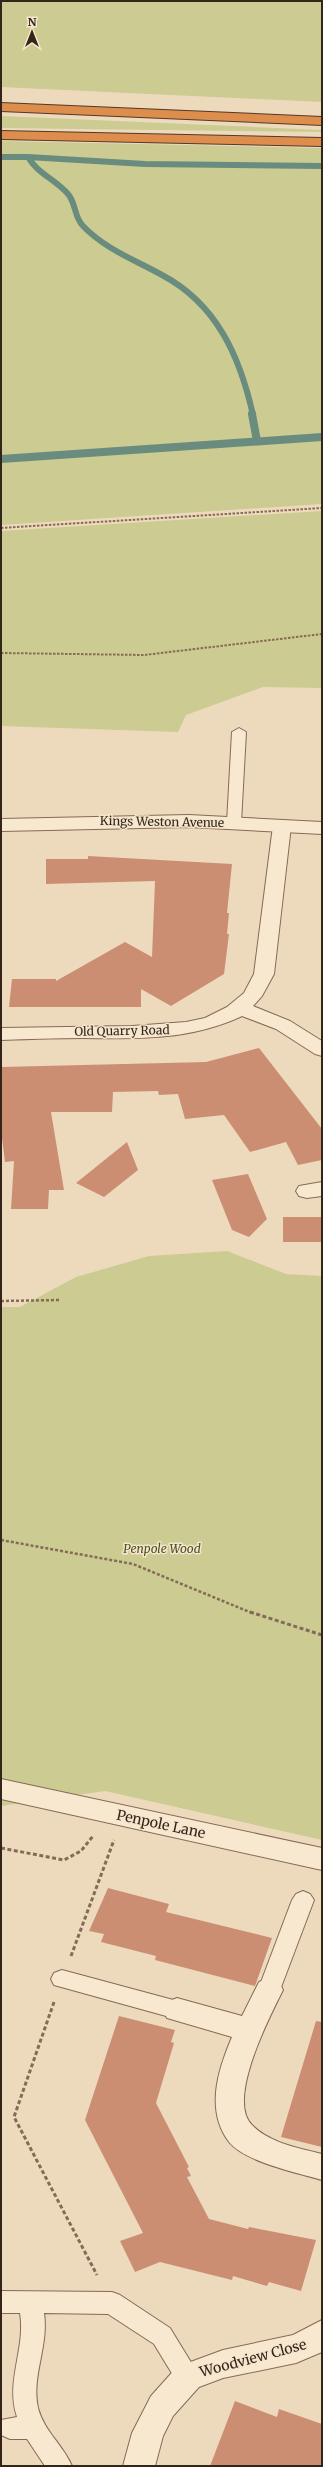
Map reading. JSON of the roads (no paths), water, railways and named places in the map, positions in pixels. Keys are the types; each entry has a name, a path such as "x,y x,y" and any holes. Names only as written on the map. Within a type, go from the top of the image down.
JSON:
{"highway":[{"path":"1,95 207,103"},
{"path":"1,107 322,121"},
{"path":"1,136 322,142"}],"street":[{"name":"Kings Weston Avenue","path":"1,825 189,821 322,828"},
{"name":"Old Quarry Road","path":"1,1034 176,1030 210,1022 239,1008 256,992 264,974 282,826"},
{"path":"239,1008 283,1025 322,1050"},
{"name":"Penpole Lane","path":"1,1789 322,1859"},
{"path":"269,1990 250,2030 230,2086 231,2115 240,2133 259,2146 322,2167"},
{"path":"177,2010 250,2030"},
{"name":"Woodview Close","path":"139,2466 148,2433 162,2406 188,2377 223,2364 296,2349 316,2340 322,2334"}],"lane":[{"path":"234,823 239,732"},
{"path":"269,1990 303,1900"},
{"path":"62,1979 177,2010"},
{"path":"1,2302 112,2303 162,2336 188,2377"},
{"path":"30,2302 34,2325 34,2343 24,2386 25,2407 33,2428 60,2466"},
{"path":"10,2428 33,2428"}],"waterway":[{"path":"1,157 28,157"},
{"path":"28,157 145,164 322,166"},
{"path":"28,157 36,168 68,194 80,222 92,234 121,254 162,275 181,287 198,301 212,317 233,353 248,394 253,415"},
{"path":"252,414 257,441"},
{"path":"1,459 322,437"}],"park label":[{"name":"Penpole Wood","path":"162,1549"}]}
